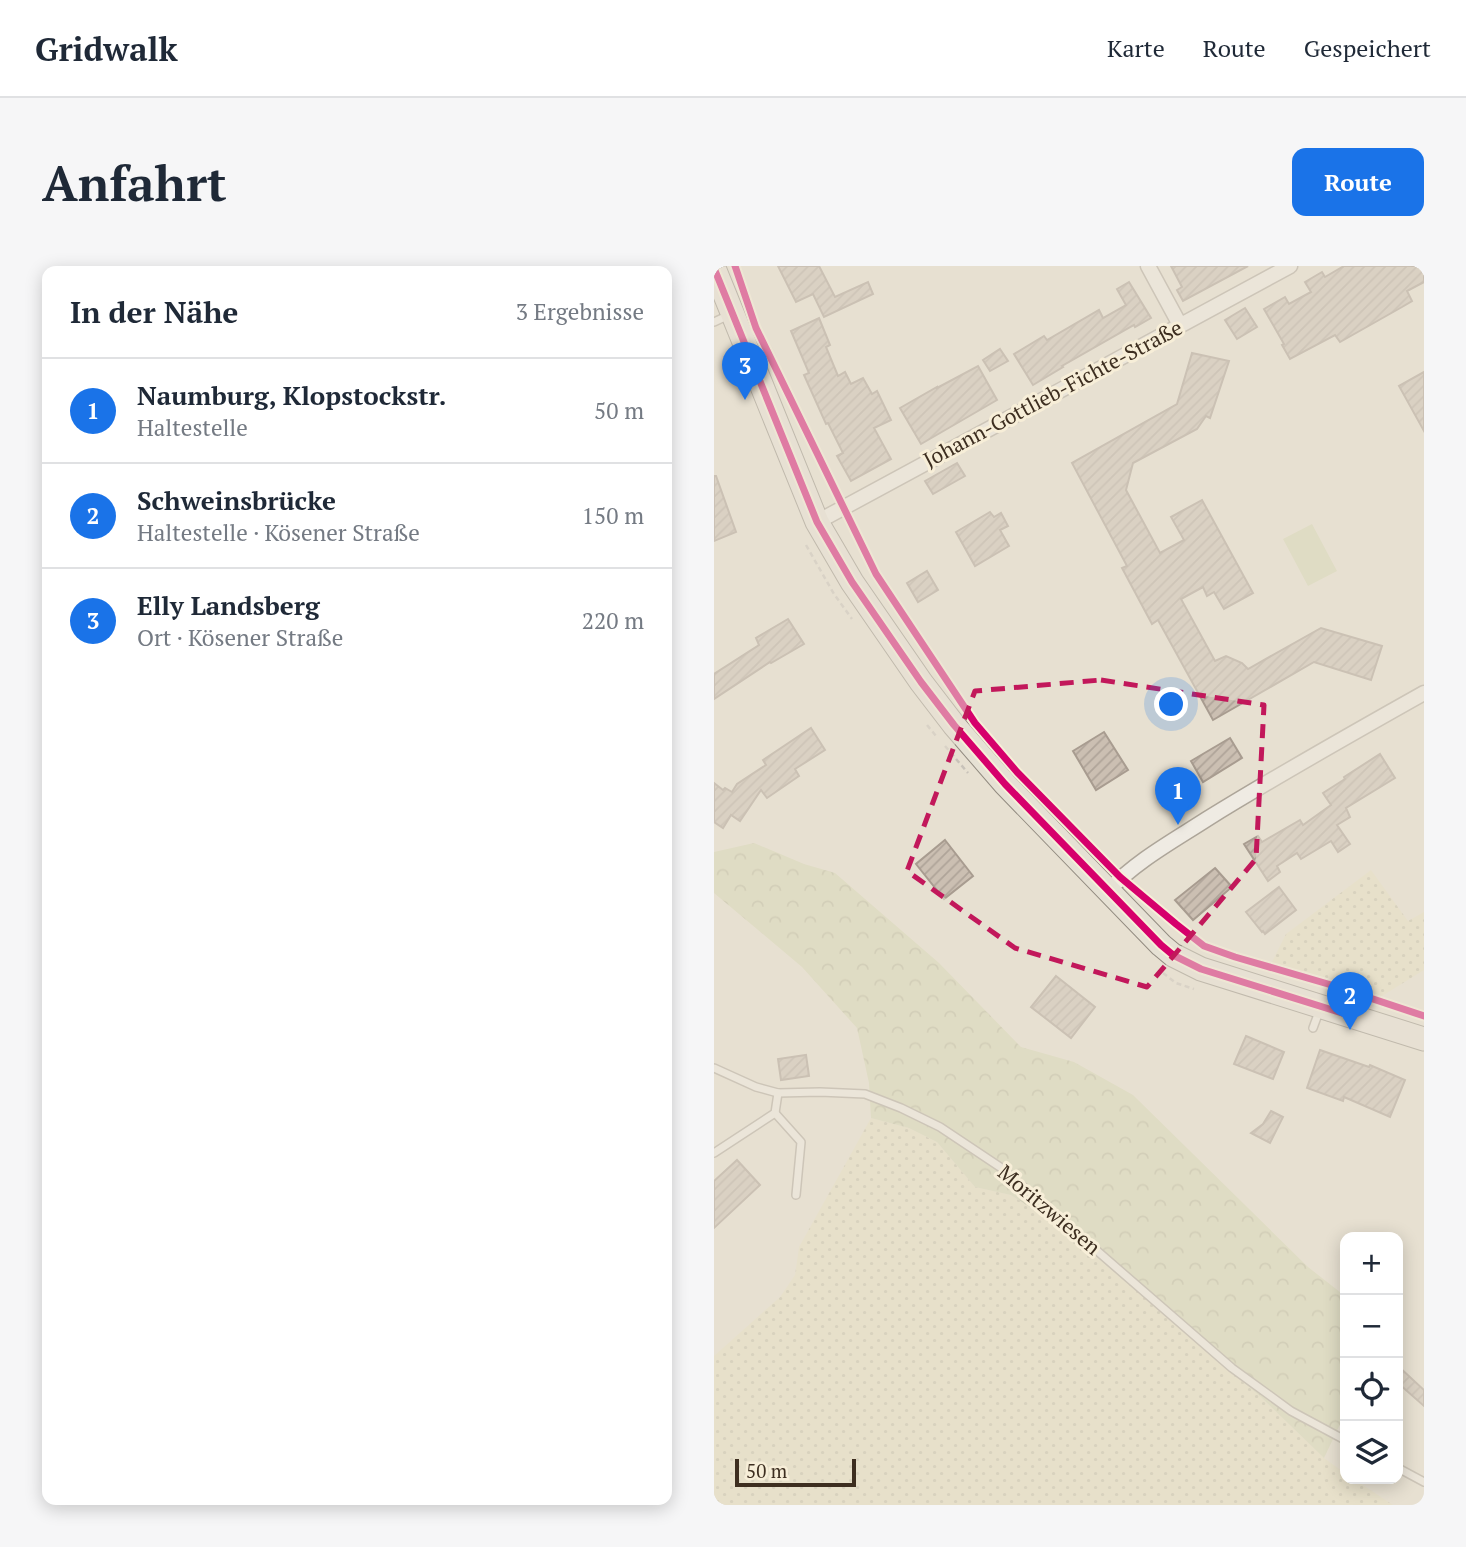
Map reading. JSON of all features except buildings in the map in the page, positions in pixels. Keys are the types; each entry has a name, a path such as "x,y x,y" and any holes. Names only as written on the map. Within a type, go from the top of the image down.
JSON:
{"main road":[{"path":"714,268 723,317 817,522 852,582 921,682 979,756 1161,945 1187,963 1317,1017 1424,1039"}],"street":[{"path":"1148,266 1180,326"},
{"name":"Johann-Gottlieb-Fichte-Straße","path":"817,522 1290,266"},
{"path":"1108,891 1132,868 1196,826 1424,693"}],"lane":[{"name":"Moritzwiesen","path":"714,1068 756,1087 778,1093 820,1091 865,1094 940,1127 1003,1169 1259,1389 1291,1411 1340,1437"},
{"path":"714,1153 775,1113 778,1093"},
{"path":"775,1113 801,1142 796,1195"},
{"path":"1403,1471 1424,1482"}],"highlighted area":[{"path":"1101,680 1264,705 1256,859 1147,987 1015,948 907,871 975,691"}],"shaded area":[{"path":"1371,870 1408,921 1424,912 1424,970 1374,1001 1267,972 1286,934"},
{"path":"871,1118 909,1128 937,1142 975,1187 1011,1195 1070,1234 1262,1398 1324,1458 1340,1469 1340,1484 1362,1484 1393,1505 714,1505 714,1356 780,1297 795,1275 799,1247"}],"green space":[{"path":"1312,524 1337,571 1308,586 1283,539"},
{"path":"754,843 804,864 835,873 939,963 1021,1047 1074,1062 1133,1095 1308,1267 1340,1292 1340,1424 1324,1458 1262,1398 1070,1234 1011,1195 975,1187 937,1142 909,1128 871,1118 869,1083 857,1028 802,967 714,893 714,852"}],"cycle path":[{"path":"735,266 756,328 876,574 975,723 1017,772 1120,877 1204,946 1424,1016"},
{"path":"714,268 817,522 852,582 954,725 1005,784 1173,955 1201,969 1342,1013"}],"place":[{"name":"Elly Landsberg","path":"745,400"},
{"name":"Naumburg, Klopstockstr.","path":"1178,825"},
{"name":"Schweinsbrücke","path":"1350,1030"}]}
